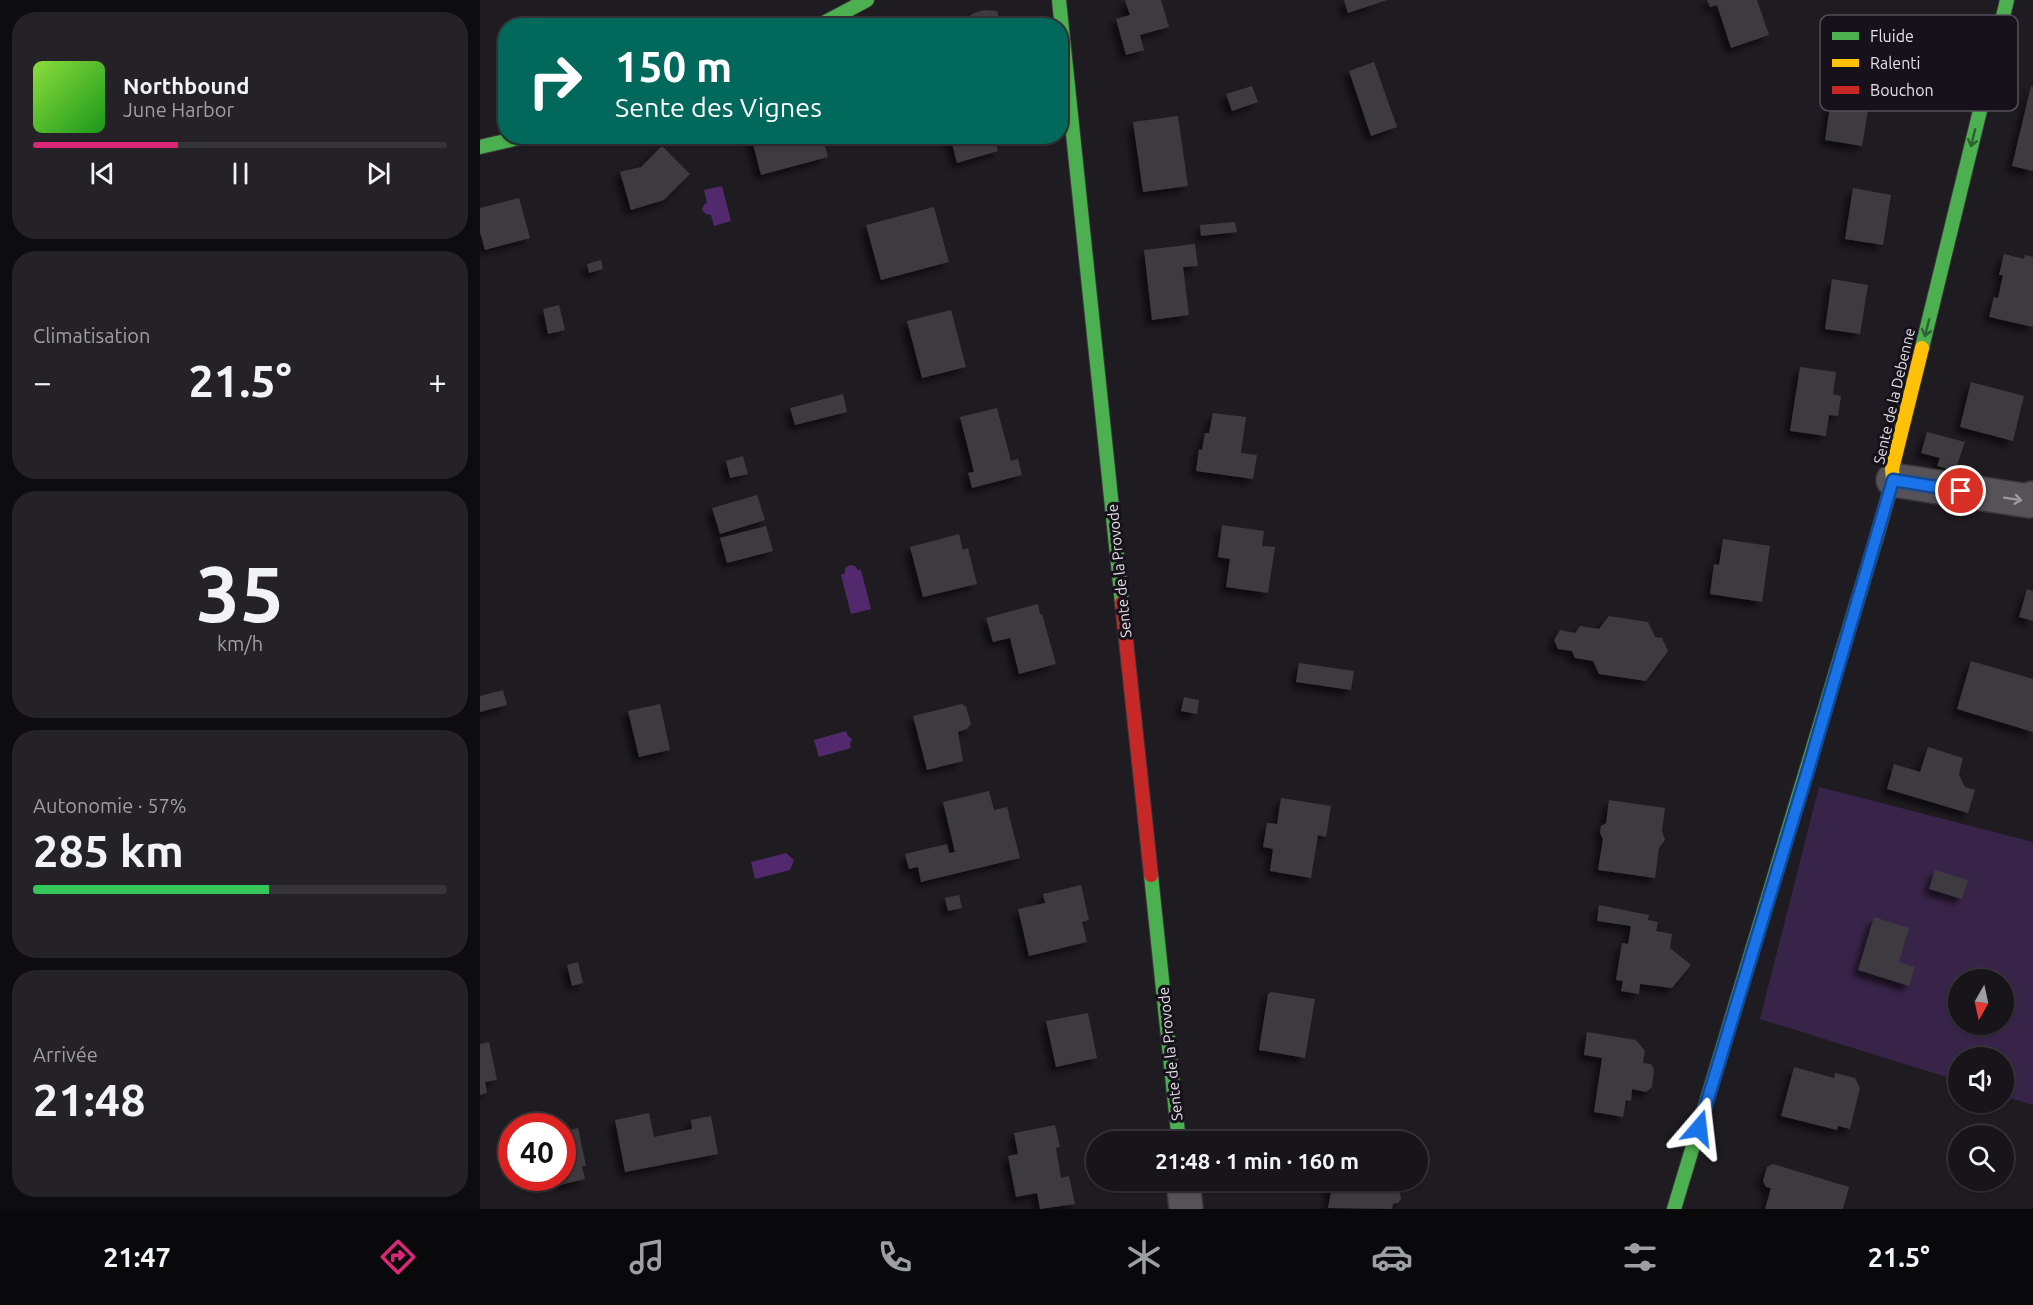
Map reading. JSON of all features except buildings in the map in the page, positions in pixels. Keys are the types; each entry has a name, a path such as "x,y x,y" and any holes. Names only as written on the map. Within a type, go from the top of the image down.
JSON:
{"street":[{"path":"833,18 867,0"},
{"name":"Sente de la Provode","path":"1059,0 1061,18"},
{"name":"Sente de la Debenne","path":"2003,15 2007,0"},
{"name":"Sente de la Provode","path":"1068,86 1178,1131"},
{"name":"Sente de la Debenne","path":"1674,1209 1808,770 1893,480 1892,469 1980,111"},
{"path":"480,147 498,143"},
{"path":"1893,480 2029,501 2033,498"},
{"path":"1184,1191 1186,1209"}],"shaded area":[{"path":"722,186 731,221 714,226 711,215 702,210 707,202 704,190"},
{"path":"850,565 861,570 871,609 851,614 841,575"},
{"path":"846,731 852,739 851,748 819,757 814,740"},
{"path":"1819,787 2033,842 2033,1105 2014,1099 2014,1047 1948,1047 1948,1078 1760,1019"},
{"path":"786,853 794,860 790,870 755,879 751,862"}],"traffic: fast":[{"path":"833,18 867,0"},
{"path":"1059,0 1061,18"},
{"path":"2003,15 2007,0"},
{"path":"1068,86 1122,603"},
{"path":"1922,348 1980,111"},
{"path":"480,147 498,143"},
{"path":"1674,1209 1876,539"},
{"path":"1151,875 1178,1131"}],"traffic: slow":[{"path":"1876,539 1893,480 1892,469 1922,348"}],"traffic: jam":[{"path":"1122,603 1151,875"}],"route":[{"path":"1699,1128 1893,480 1961,491"}]}
